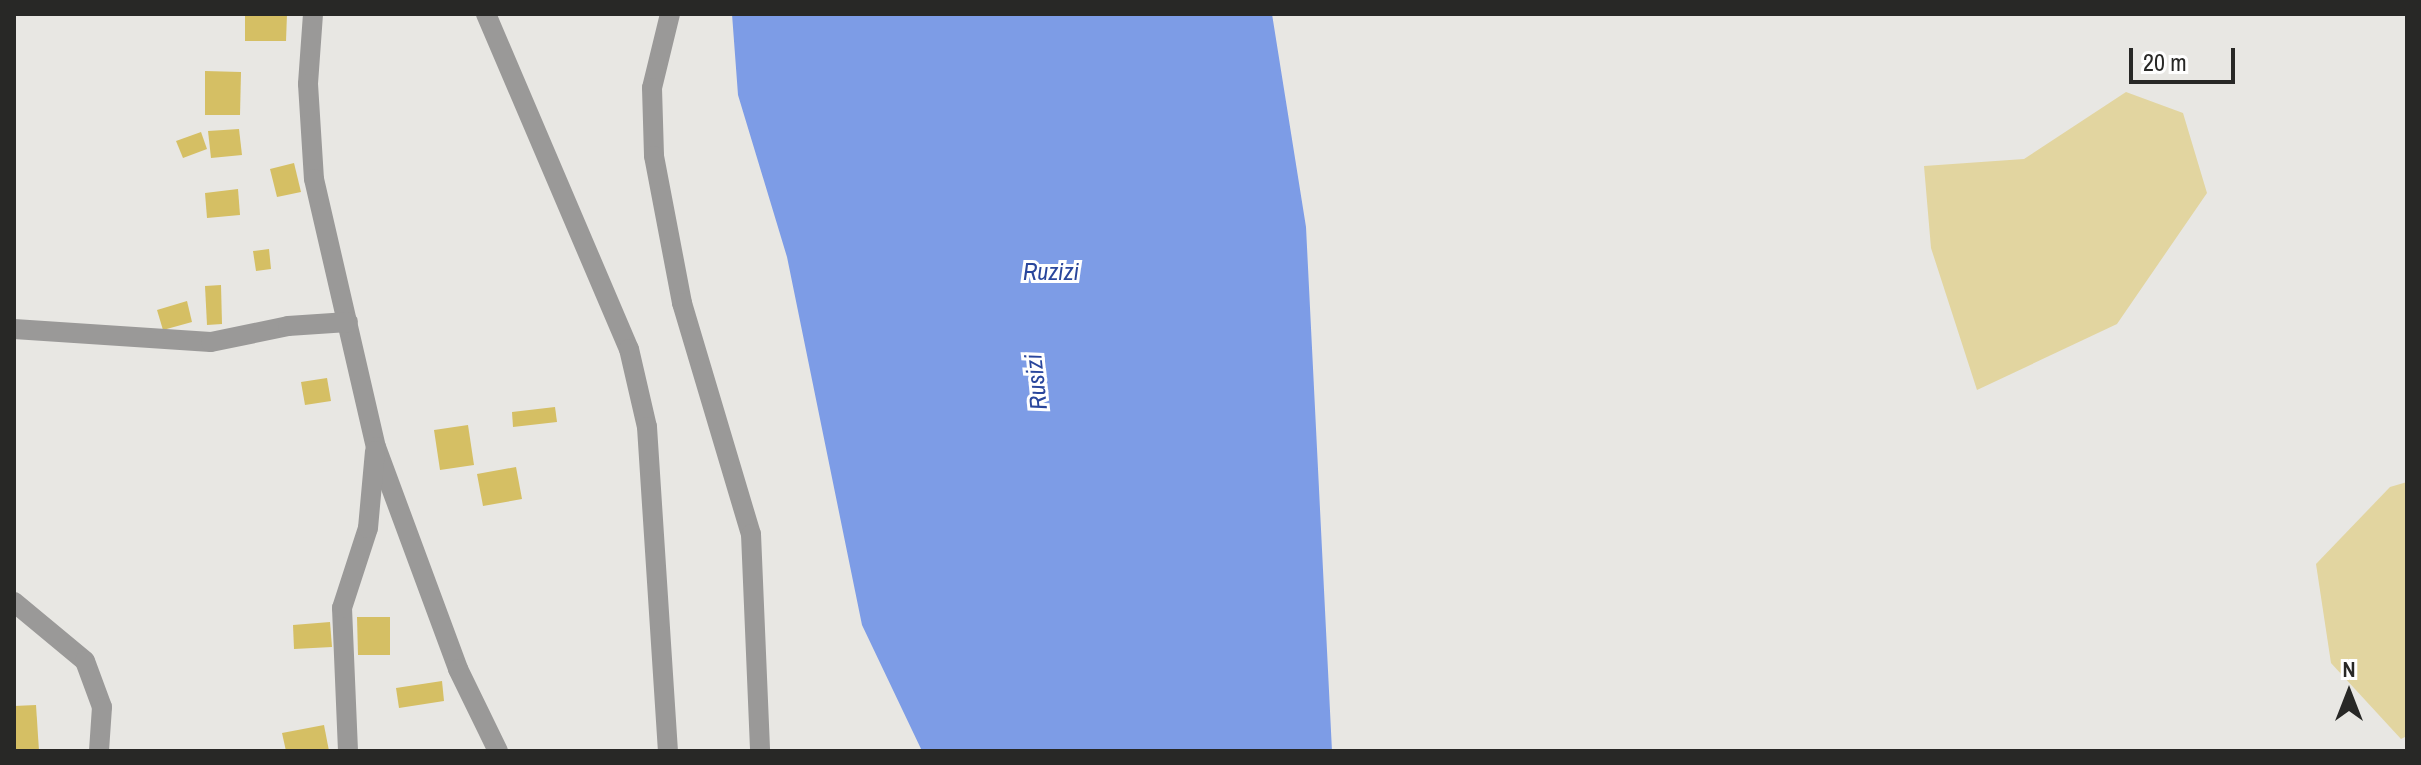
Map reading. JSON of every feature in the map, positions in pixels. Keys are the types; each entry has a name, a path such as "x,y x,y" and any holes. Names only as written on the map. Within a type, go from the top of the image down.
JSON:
{"street":[{"path":"313,14 308,84 314,179 376,447 458,669 498,751"},
{"path":"486,14 629,349 647,427 668,751"},
{"path":"670,14 652,88 654,156 682,303 751,534 760,751"},
{"path":"14,329 211,342 288,326 348,322"},
{"path":"348,751 342,608 368,528 376,447"},
{"path":"14,602 85,661 102,707 99,751"}],"shaded area":[{"path":"2126,92 2183,113 2207,193 2117,324 1977,390 1931,248 1924,166 2024,159"},
{"path":"2407,482 2407,736 2401,739 2331,663 2316,564 2390,487"}],"water":[{"name":"Ruzizi","path":"732,14 1272,14 1306,227 1332,751 922,751 862,625 787,257 738,95"}],"building":[{"path":"245,14 287,14 286,41 245,41"},
{"path":"205,71 241,72 240,115 205,115"},
{"path":"239,129 242,155 211,158 208,131"},
{"path":"201,132 207,149 183,158 176,141"},
{"path":"294,163 301,192 277,197 270,169"},
{"path":"238,189 240,215 207,218 205,193"},
{"path":"269,249 271,269 256,271 253,251"},
{"path":"221,285 222,324 207,325 205,286"},
{"path":"187,301 192,322 163,330 157,310"},
{"path":"327,378 331,401 305,405 301,382"},
{"path":"555,407 557,422 513,427 512,412"},
{"path":"468,425 474,465 440,470 434,430"},
{"path":"516,467 522,499 483,506 477,474"},
{"path":"357,617 390,617 390,655 358,655"},
{"path":"330,622 332,647 294,649 293,625"},
{"path":"442,681 444,701 399,708 396,688"},
{"path":"36,705 39,751 14,751 14,706"},
{"path":"324,725 329,751 286,751 282,733"}],"water label":[{"name":"Rusizi","path":"1036,382"}]}
